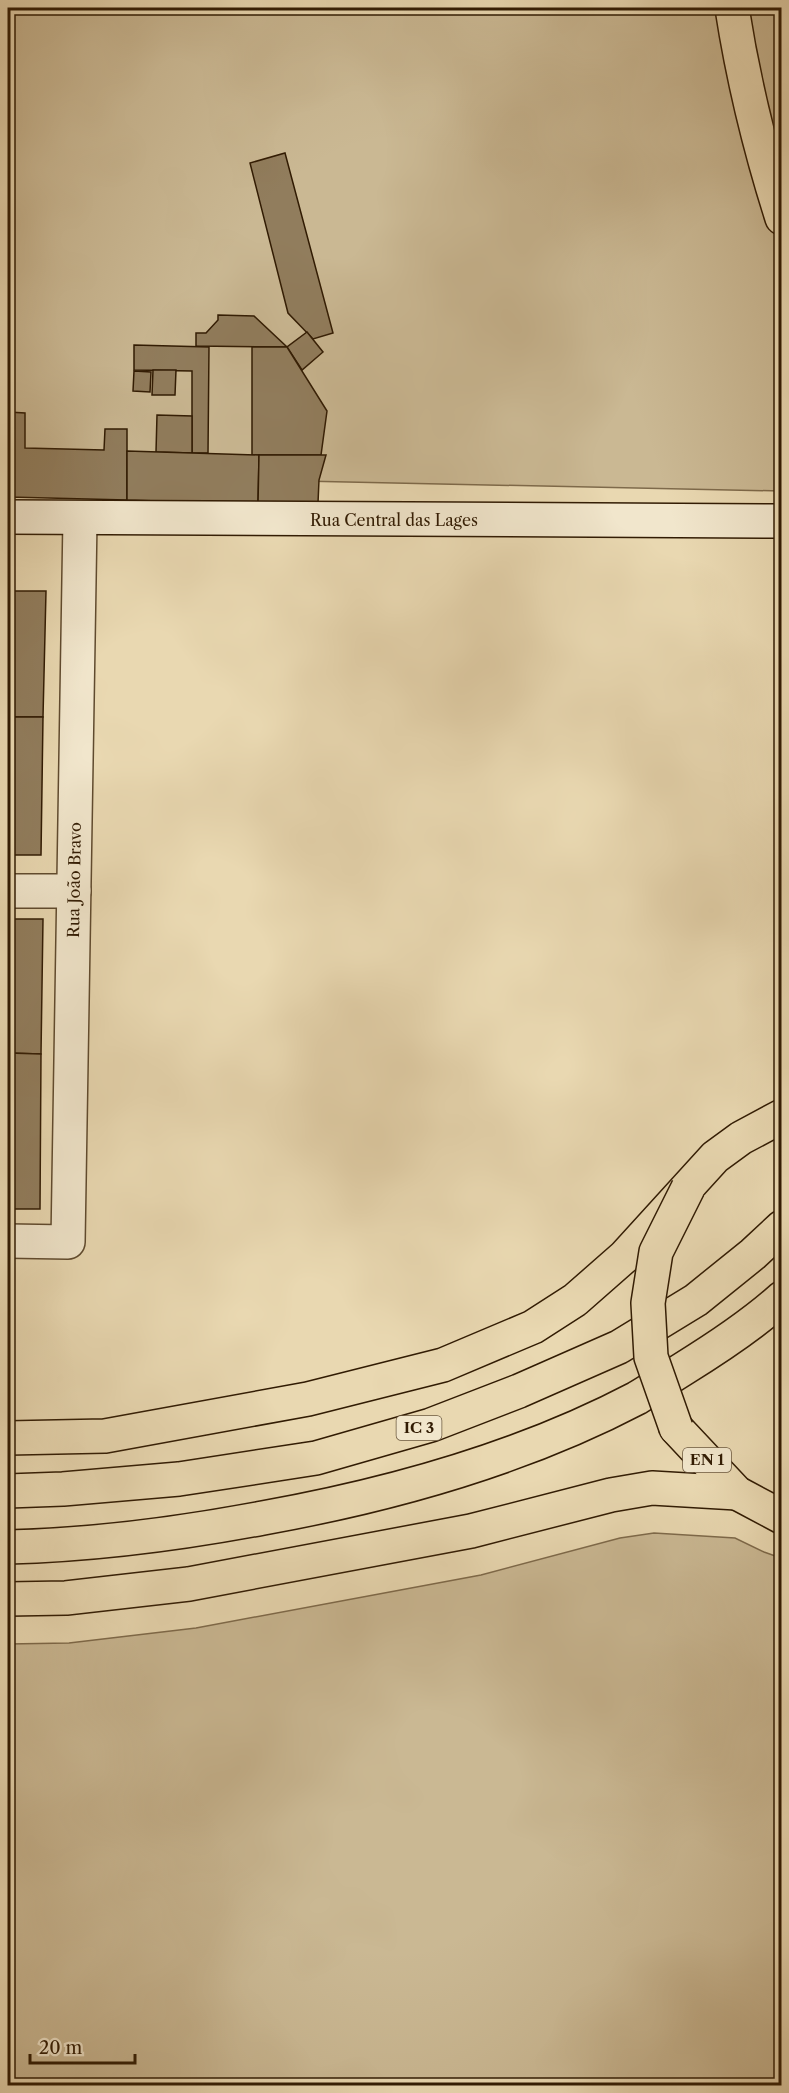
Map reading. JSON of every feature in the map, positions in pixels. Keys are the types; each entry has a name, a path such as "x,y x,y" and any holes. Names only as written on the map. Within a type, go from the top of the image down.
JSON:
{"highway":[{"path":"732,8 740,59 766,169 782,218"},
{"path":"8,1438 105,1436 308,1399 443,1365 533,1327 575,1300 624,1257 715,1157 741,1138 780,1116"},
{"name":"EN 1","path":"688,1188 656,1252 648,1303 651,1357 676,1428 737,1493"},
{"name":"IC 3","path":"8,1491 63,1489 178,1479 316,1458 431,1425 519,1391 619,1347 696,1299 753,1254 782,1227"},
{"path":"8,1547 64,1545 184,1533 328,1506 434,1479 541,1442 637,1398 712,1351 782,1298"},
{"path":"8,1599 66,1598 201,1582 471,1532 611,1495 652,1488 737,1493 782,1517"}],"street":[{"name":"Rua Central das Lages","path":"8,517 782,521"},
{"name":"Rua João Bravo","path":"8,1241 68,1242 80,519"},
{"path":"8,891 74,891"}],"shaded area":[{"path":"8,8 781,8 781,491 8,475"},
{"path":"654,1533 735,1538 781,1558 781,2085 8,2085 8,1644 69,1643 196,1628 481,1575 620,1538"}],"building":[{"path":"285,153 333,333 313,339 288,313 250,163"},
{"path":"218,315 254,316 287,347 196,346 196,333 206,333 218,320"},
{"path":"307,332 323,352 302,370 287,347"},
{"path":"134,345 209,347 208,453 192,453 192,371 134,370"},
{"path":"252,347 287,347 327,411 321,455 252,455"},
{"path":"153,370 176,370 175,395 152,395"},
{"path":"134,371 151,372 150,392 133,391"},
{"path":"8,412 25,413 25,448 104,450 105,429 127,429 127,500 8,497"},
{"path":"157,415 192,416 192,453 156,452"},
{"path":"127,451 259,455 258,504 127,500"},
{"path":"259,455 326,455 319,480 318,503 258,504"},
{"path":"8,591 46,591 43,717 8,717"},
{"path":"8,717 43,717 41,855 8,855"},
{"path":"8,919 43,919 41,1054 8,1053"},
{"path":"8,1053 41,1054 40,1209 8,1209"}]}
